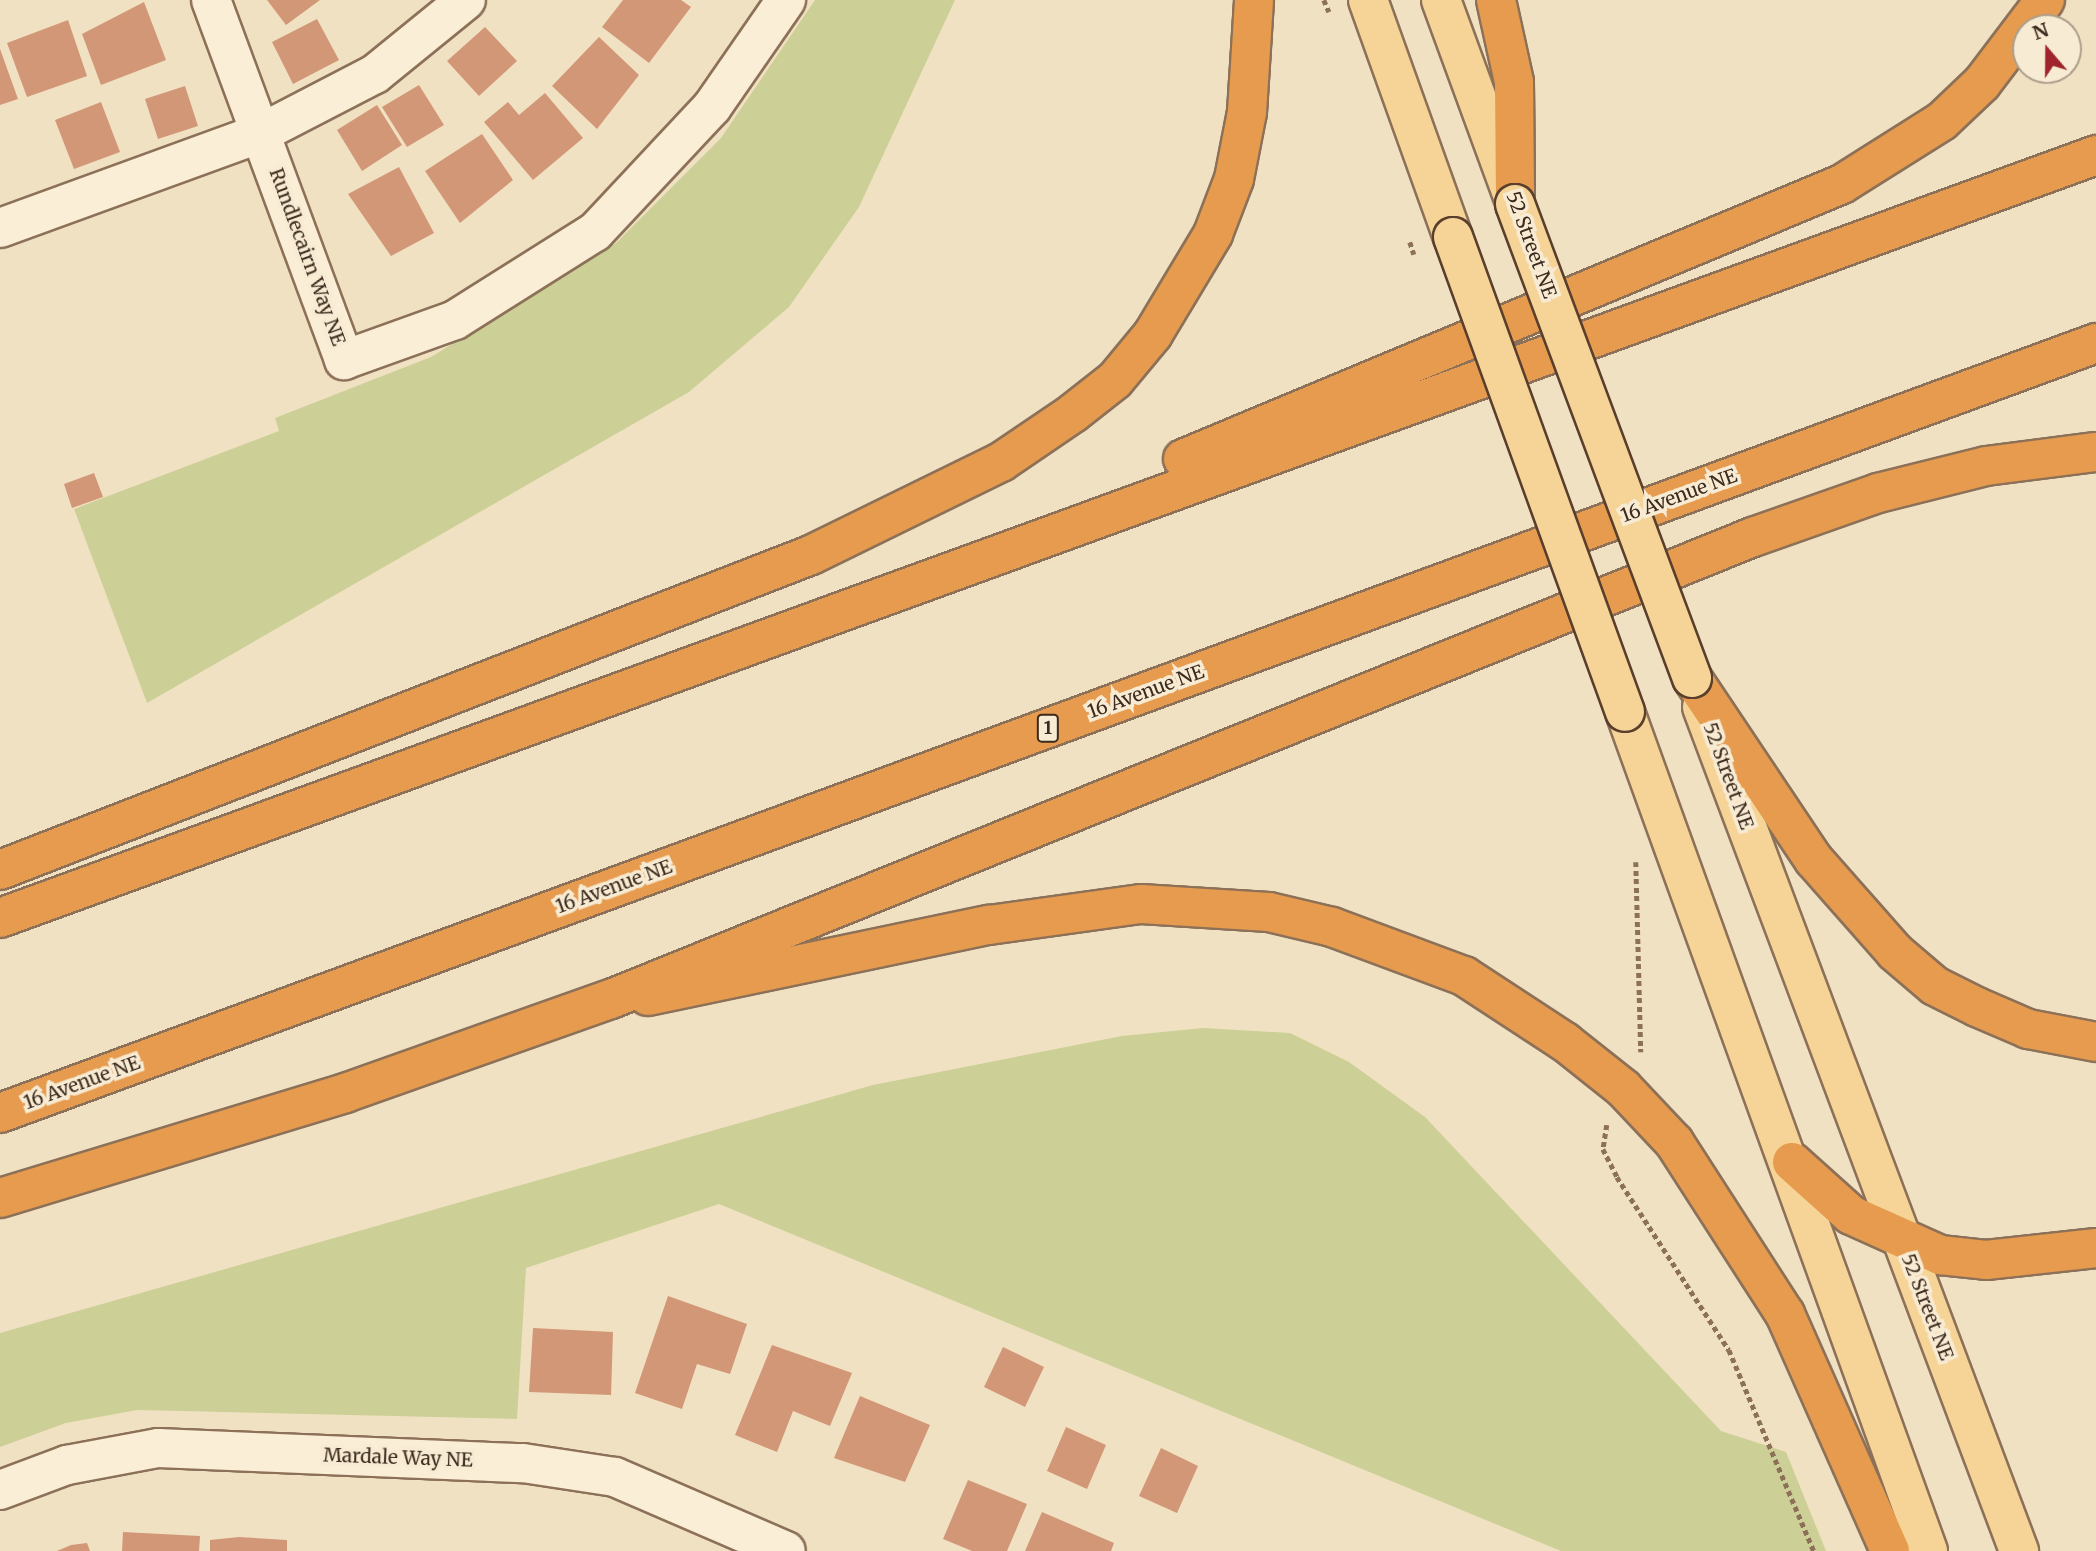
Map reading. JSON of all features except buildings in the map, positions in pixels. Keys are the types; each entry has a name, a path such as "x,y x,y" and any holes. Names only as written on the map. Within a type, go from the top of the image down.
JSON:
{"highway":[{"path":"0,870 811,555 1001,462 1063,420 1115,380 1153,334 1213,234 1234,178 1247,112 1254,0"},
{"path":"1496,0 1514,82 1516,204"},
{"path":"730,649 1842,184 1942,121 1982,83 2045,0"},
{"path":"0,918 730,649 2096,155"},
{"name":"16 Avenue NE","path":"0,1113 2096,343"},
{"path":"0,1198 345,1093 611,999 1753,537 1959,473 2096,452"},
{"path":"1692,678 1814,859 1895,952 1935,986 2028,1030 2096,1042"},
{"path":"611,999 692,991 989,925 1141,904 1269,912 1332,927 1464,976 1565,1042 1624,1089 1674,1142 1785,1314 1890,1551"},
{"path":"1792,1162 1851,1215 1940,1255 1986,1259 2096,1248"}],"main road":[{"path":"1368,0 1625,712 1792,1162 1928,1551"},
{"name":"52 Street NE","path":"1441,0 2019,1551"}],"street":[{"name":"Rundlecairn Way NE","path":"211,0 344,360 455,320 595,232 712,107 786,0"},
{"path":"0,228 261,133 375,74 466,0"},
{"name":"Mardale Way NE","path":"0,1490 68,1465 158,1448 523,1463 615,1477 786,1551"}],"path":[{"path":"1636,847 1639,1064"},
{"path":"1609,1118 1603,1149 1617,1177 1729,1350 1814,1551"}],"green space":[{"path":"815,0 955,0 859,207 789,307 689,392 147,703 74,509 279,431 275,418 431,357 616,243 721,138"},
{"path":"1203,1028 1290,1033 1349,1062 1425,1117 1721,1431 1786,1452 1826,1551 1561,1551 719,1204 526,1268 517,1419 137,1410 66,1423 0,1447 0,1333 873,1085 1122,1036"}]}
